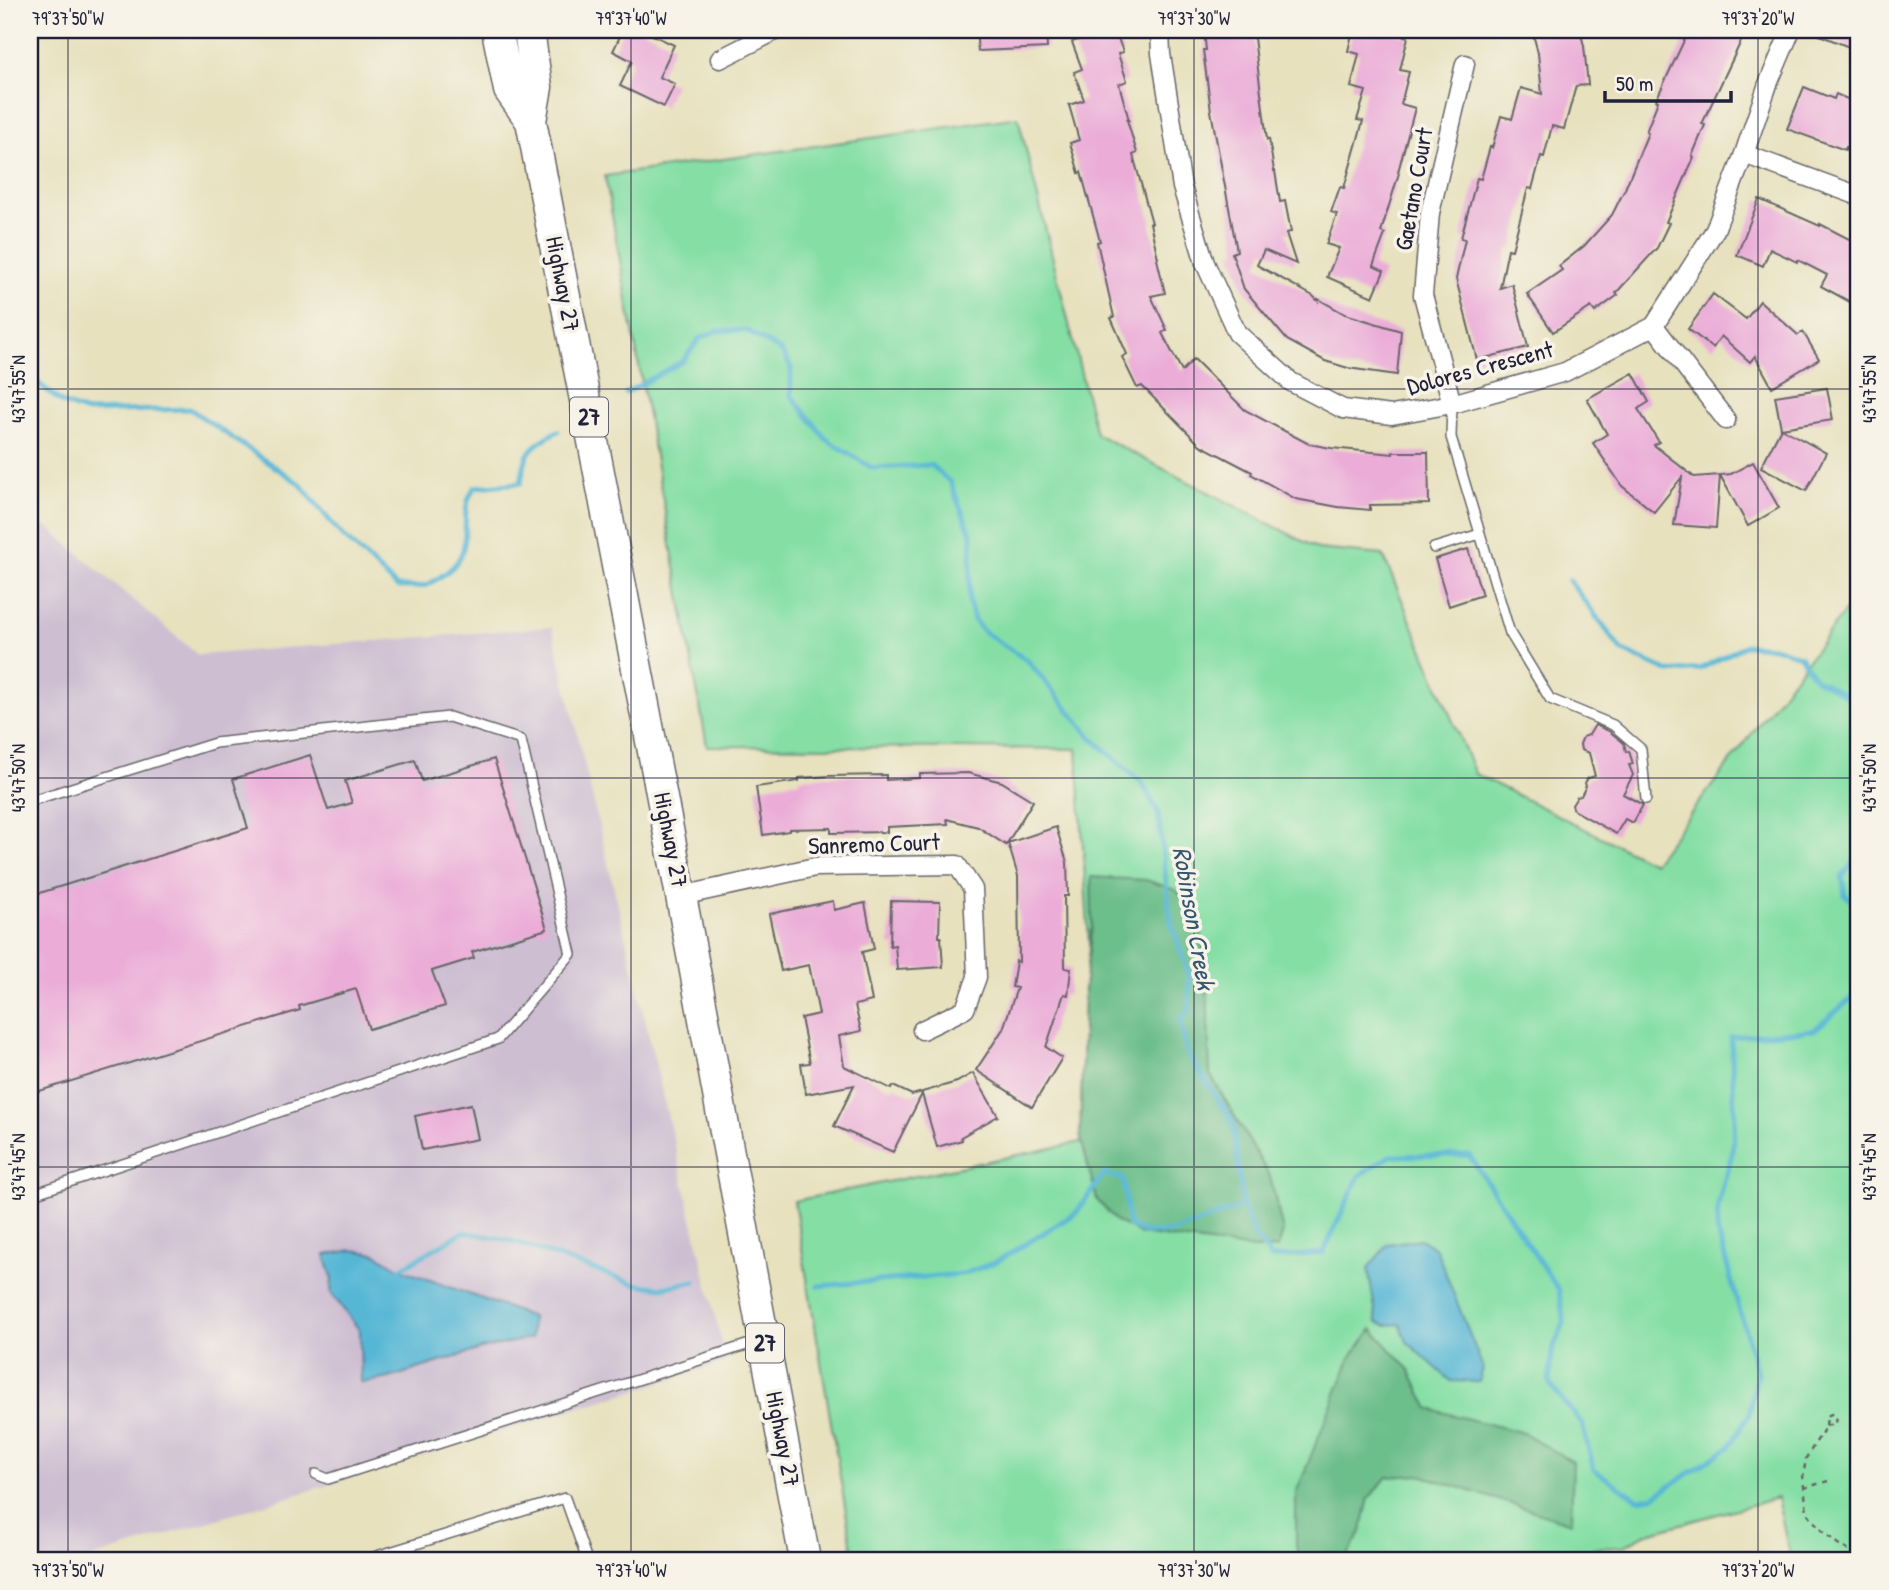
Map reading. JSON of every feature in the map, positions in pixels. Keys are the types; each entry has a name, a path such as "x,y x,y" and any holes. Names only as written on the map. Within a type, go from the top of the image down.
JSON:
{"main road":[{"name":"Highway 27","path":"498,30 509,90 531,121"},
{"name":"Highway 27","path":"528,30 537,87 531,121 806,1560"}],"street":[{"path":"720,59 777,30"},
{"name":"Dolores Crescent","path":"1160,30 1161,54 1182,187 1205,264 1237,333 1291,382 1343,409 1392,415 1452,404 1565,372 1654,327"},
{"path":"1726,420 1654,327 1715,230 1790,30"},
{"name":"Gaetano Court","path":"1452,404 1423,295 1430,213 1465,64"},
{"path":"1744,154 1859,196"},
{"name":"Sanremo Court","path":"681,896 814,867 957,865 973,889 977,977 965,1009 922,1030"}],"lane":[{"path":"1452,404 1451,437 1510,633 1550,699 1613,725 1641,749 1646,799"},
{"path":"1434,548 1480,534"},
{"path":"30,801 215,743 449,717 521,740 571,954 498,1039 30,1195"},
{"path":"316,1474 328,1479 764,1339"},
{"path":"364,1560 375,1559 565,1498 587,1560"}],"path":[{"path":"1826,1426 1806,1458 1803,1478 1807,1512 1838,1545 1859,1557"},
{"path":"1804,1488 1828,1481"}],"shaded area":[{"path":"45,525 198,655 552,627 726,1362 85,1560 30,1560 30,530"}],"green space":[{"path":"1018,117 1096,434 1318,549 1383,555 1475,774 1653,863 1859,593 1859,1560 1791,1560 1777,1498 1648,1533 1622,1547 1593,1548 1597,1560 854,1560 794,1201 1101,1138 1077,749 707,746 605,176"},
{"path":"1091,877 1146,880 1176,890 1196,913 1206,956 1210,1074 1270,1177 1283,1231 1278,1248 1255,1249 1140,1234 1115,1220 1097,1200 1080,1135 1084,988 1092,925"},
{"path":"1372,1329 1409,1369 1429,1409 1524,1433 1573,1462 1571,1523 1420,1475 1387,1477 1369,1498 1361,1532 1345,1560 1299,1560 1296,1546 1296,1493 1350,1359"}],"water":[{"path":"1420,1239 1436,1249 1483,1368 1479,1382 1451,1381 1407,1342 1400,1324 1386,1325 1377,1322 1368,1268 1388,1244"},
{"path":"353,1250 376,1254 400,1269 532,1317 531,1338 481,1349 389,1378 361,1383 360,1331 331,1293 332,1277 325,1255"}],"building":[{"path":"623,30 642,30 674,45 659,77 675,84 664,107 620,86 632,61 613,51"},
{"path":"976,30 1046,30 1047,48 978,51"},
{"path":"1081,30 1115,30 1123,52 1118,54 1127,81 1119,84 1137,153 1133,155 1152,223 1165,293 1151,296 1167,330 1162,333 1182,371 1194,359 1245,410 1309,444 1393,454 1428,452 1429,504 1370,505 1370,510 1296,499 1200,445 1142,386 1137,388 1122,357 1127,354 1111,318 1114,317 1097,242 1100,241 1070,143 1079,140 1069,105 1084,100 1074,72 1082,69 1072,42 1084,38"},
{"path":"1204,30 1253,30 1267,140 1269,139 1280,202 1285,201 1291,232 1286,233 1296,264 1264,250 1257,265 1345,314 1401,331 1397,375 1348,368 1325,361 1287,340 1244,289 1232,253 1237,251 1211,111 1203,50 1206,50"},
{"path":"1353,30 1381,30 1408,37 1400,70 1409,72 1401,104 1415,108 1381,232 1385,234 1373,266 1384,271 1373,297 1327,277 1339,248 1326,244 1337,214 1331,212 1340,187 1344,188 1363,121 1357,120 1366,91 1351,87 1359,54 1348,51"},
{"path":"1532,30 1580,30 1588,85 1576,86 1564,129 1552,126 1532,189 1528,188 1512,250 1508,249 1500,288 1512,284 1528,347 1477,360 1456,279 1465,239 1461,238 1477,178 1481,179 1501,116 1512,119 1521,88 1542,94 1538,53"},
{"path":"1689,30 1732,30 1744,35 1702,124 1705,125 1692,156 1694,157 1666,222 1669,223 1657,248 1616,293 1618,295 1595,312 1591,307 1553,332 1527,294 1562,270 1559,266 1584,246 1612,215 1648,133 1646,132 1658,101 1656,100"},
{"path":"1807,30 1859,30 1859,51"},
{"path":"1804,87 1834,99 1836,94 1859,104 1859,153 1787,129"},
{"path":"1759,199 1820,224 1859,244 1859,307 1821,286 1827,275 1798,260 1797,262 1770,249 1763,266 1737,255"},
{"path":"1713,294 1746,319 1760,301 1798,335 1803,332 1819,359 1772,387 1755,356 1750,362 1721,336 1713,348 1688,329"},
{"path":"1633,373 1649,402 1638,409 1659,442 1654,445 1694,477 1720,475 1716,528 1674,525 1682,477 1654,512 1622,486 1593,443 1607,434 1587,399"},
{"path":"1827,388 1833,420 1781,428 1775,396"},
{"path":"1781,428 1826,453 1806,491 1761,467"},
{"path":"1753,462 1779,508 1748,526 1720,475 1731,474"},
{"path":"1468,549 1482,595 1449,606 1435,559"},
{"path":"1595,725 1609,731 1624,743 1626,752 1629,751 1633,764 1629,765 1633,775 1623,794 1643,805 1633,823 1625,819 1616,834 1574,810 1572,805 1577,797 1581,796 1588,778 1595,776 1589,753 1581,750 1580,744"},
{"path":"310,755 328,810 352,803 345,781 415,760 422,781 494,759 547,929 472,952 474,958 432,971 445,1006 369,1029 356,989 299,1006 300,1010 30,1094 30,896 248,828 233,779"},
{"path":"968,773 1002,782 1033,801 1006,845 978,827 947,819 948,824 887,827 887,832 831,833 831,828 789,829 763,835 756,787 799,781 799,778 829,776 886,775 886,780 920,778 920,774"},
{"path":"1056,827 1067,862 1068,896 1064,896 1065,968 1071,969 1068,995 1064,994 1046,1047 1062,1058 1032,1107 976,1070 1003,1029 1017,988 1012,987 1016,961 1019,962 1018,876 1008,843"},
{"path":"833,901 834,910 865,903 874,949 862,952 872,1001 855,1005 861,1031 839,1036 844,1066 891,1089 893,1086 912,1095 957,1082 973,1073 998,1116 961,1137 962,1140 937,1147 922,1094 893,1152 834,1126 854,1085 806,1094 801,1064 810,1063 801,1018 819,1014 809,965 781,971 769,914"},
{"path":"891,901 940,902 939,937 943,967 897,970 895,945 890,946"},
{"path":"471,1104 478,1139 422,1150 415,1116"}],"waterway":[{"name":"Robinson Creek","path":"626,393 683,361 699,339 716,331 746,330 782,352 791,367 791,395 826,439 872,468 931,465 950,482 972,536 969,601 974,620 984,632 1028,661 1092,738 1142,783 1158,812 1171,922 1189,975 1189,1013 1180,1018 1187,1053 1233,1122 1243,1206 1254,1234 1271,1258 1323,1253 1359,1176 1372,1167 1390,1156 1469,1155 1559,1291 1564,1323 1552,1351 1549,1383 1582,1424 1594,1470 1638,1499 1653,1497 1729,1447 1749,1415 1757,1373 1717,1229 1718,1204 1732,1154 1735,1122 1731,1037 1814,1030 1859,992"},
{"name":"Robinson Creek","path":"30,376 62,403 87,412 190,409 300,484 339,532 397,587 424,586 457,563 464,542 466,509 475,487 521,483 530,451 558,431"},
{"path":"1569,580 1621,650 1669,672 1700,669 1746,645 1774,647 1800,656 1815,678 1859,703"},
{"name":"Robinson Creek","path":"1859,855 1842,877 1845,895 1859,906"},
{"path":"818,1286 963,1274 996,1262 1076,1213 1104,1174 1123,1179 1129,1226 1145,1233 1173,1232 1243,1206"},
{"path":"400,1269 463,1232 509,1240 635,1284 662,1288 695,1281"}]}
